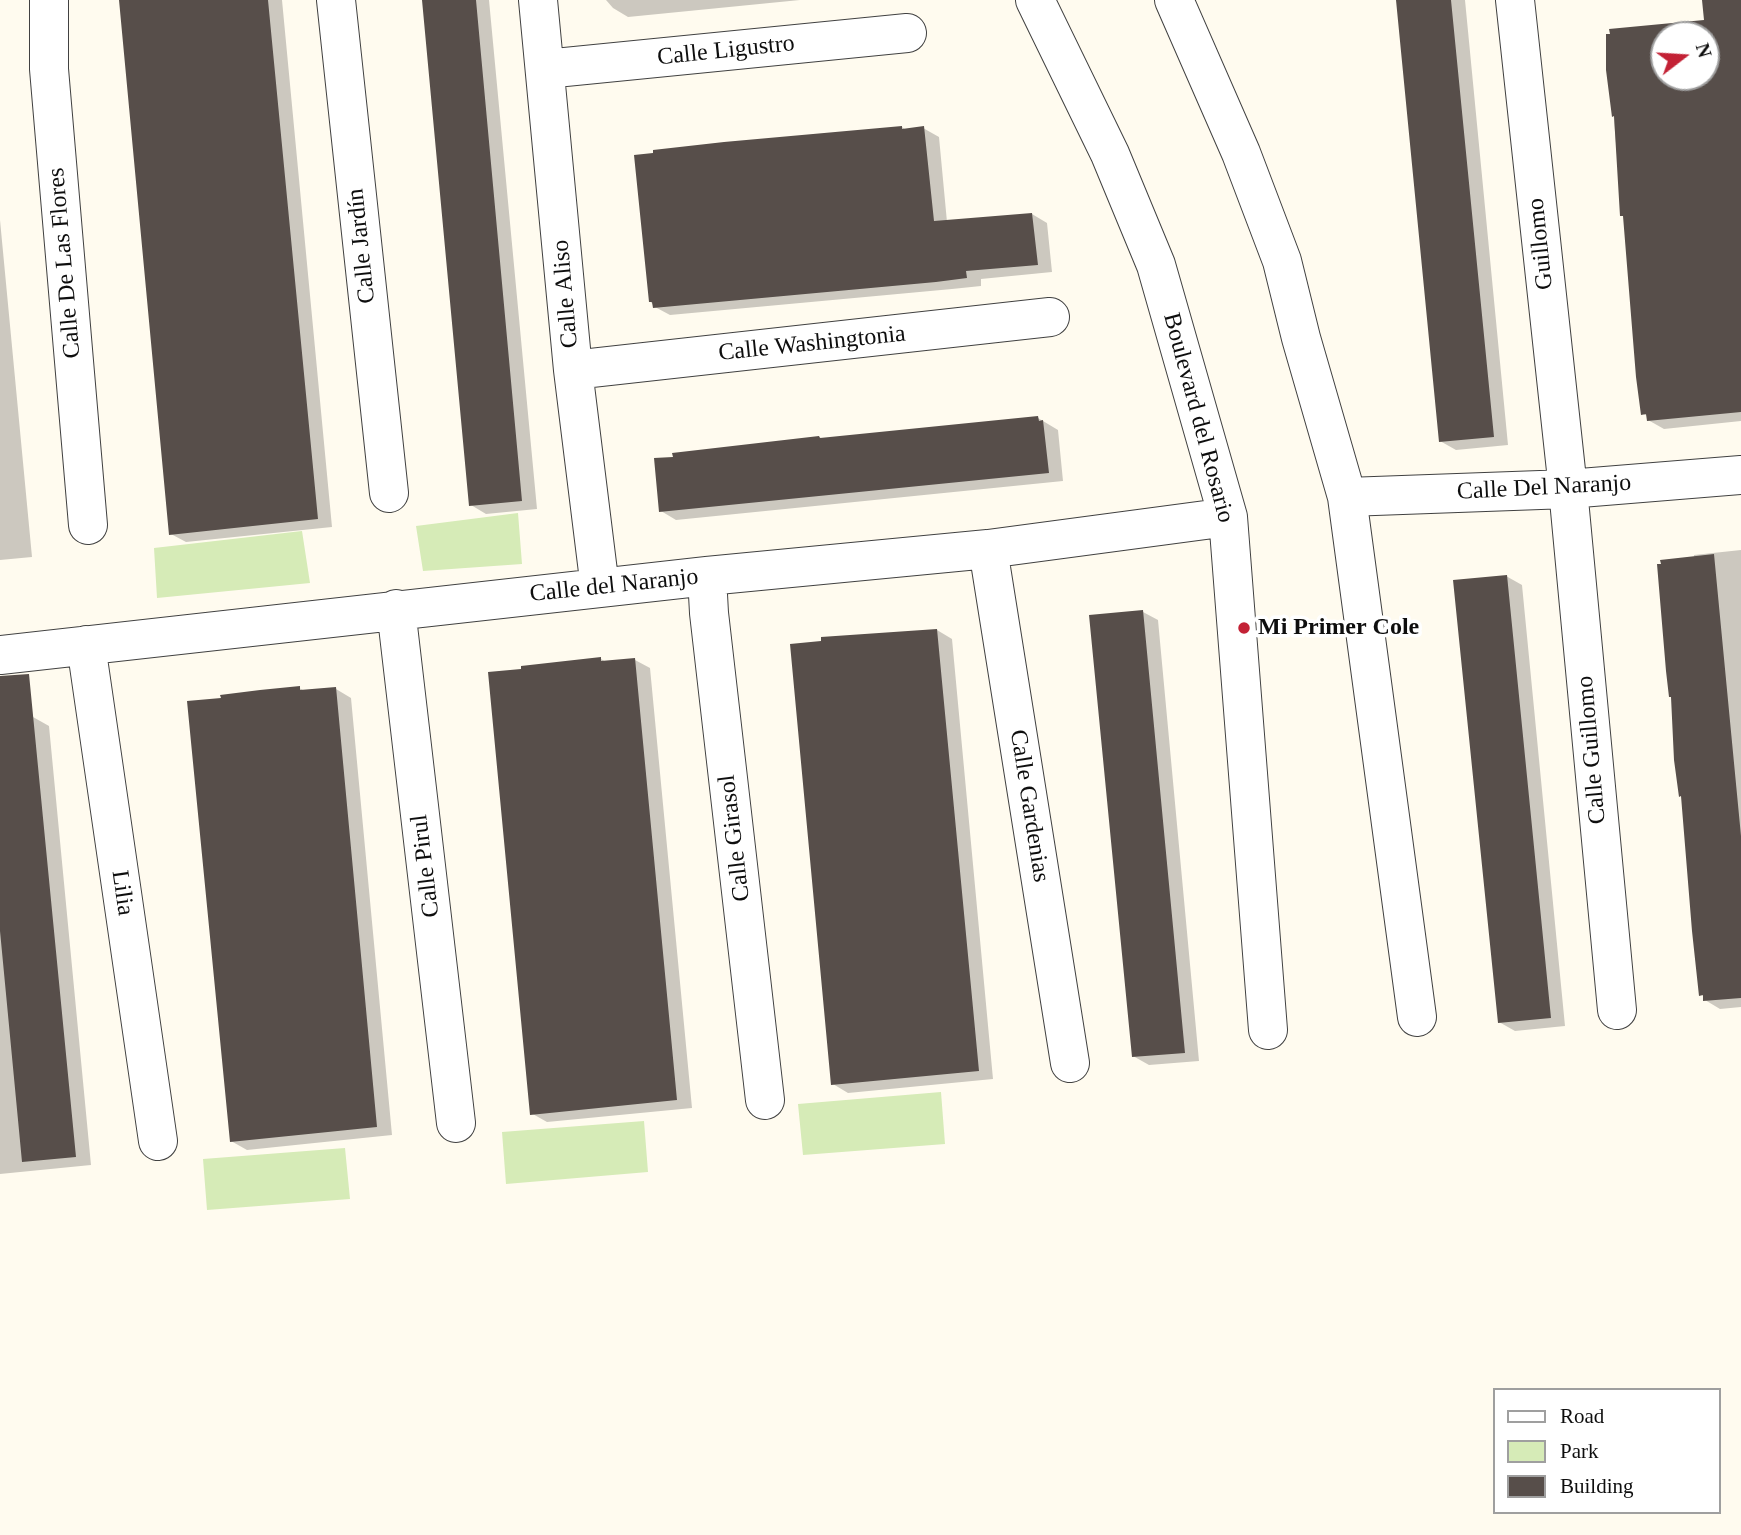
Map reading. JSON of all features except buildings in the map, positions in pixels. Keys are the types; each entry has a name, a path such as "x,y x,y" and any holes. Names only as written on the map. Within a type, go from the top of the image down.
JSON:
{"street":[{"name":"Calle De Las Flores","path":"49,0 49,69 88,525"},
{"name":"Calle Jardín","path":"336,0 389,493"},
{"name":"Calle Aliso","path":"538,0 573,370 600,588"},
{"name":"Boulevard del Rosario","path":"1035,0 1110,154 1156,265 1228,517 1268,1030"},
{"path":"1174,0 1241,153 1282,261 1301,338 1347,497 1417,1017"},
{"name":"Guillomo","path":"1515,0 1567,489"},
{"name":"Calle Ligustro","path":"545,69 907,33"},
{"name":"Calle Washingtonia","path":"573,370 1051,317"},
{"name":"Calle Del Naranjo","path":"1347,497 1567,489 1741,474"},
{"name":"Calle Guillomo","path":"1567,489 1617,1010"},
{"name":"Calle del Naranjo","path":"0,655 396,609 988,549 1228,517"},
{"name":"Calle Gardenias","path":"988,549 1070,1063"},
{"name":"Calle Girasol","path":"707,576 765,1100"},
{"name":"Calle Pirul","path":"396,609 456,1124"},
{"name":"Lilia","path":"86,645 158,1141"}],"green space":[{"path":"518,513 522,564 423,571 416,526"},
{"path":"302,531 310,583 157,598 154,548"},
{"path":"941,1092 945,1144 803,1155 798,1104"},
{"path":"644,1121 648,1172 506,1184 502,1132"},
{"path":"345,1148 350,1199 207,1210 203,1159"}],"place":[{"name":"Mi Primer Cole","path":"1244,628"}]}
